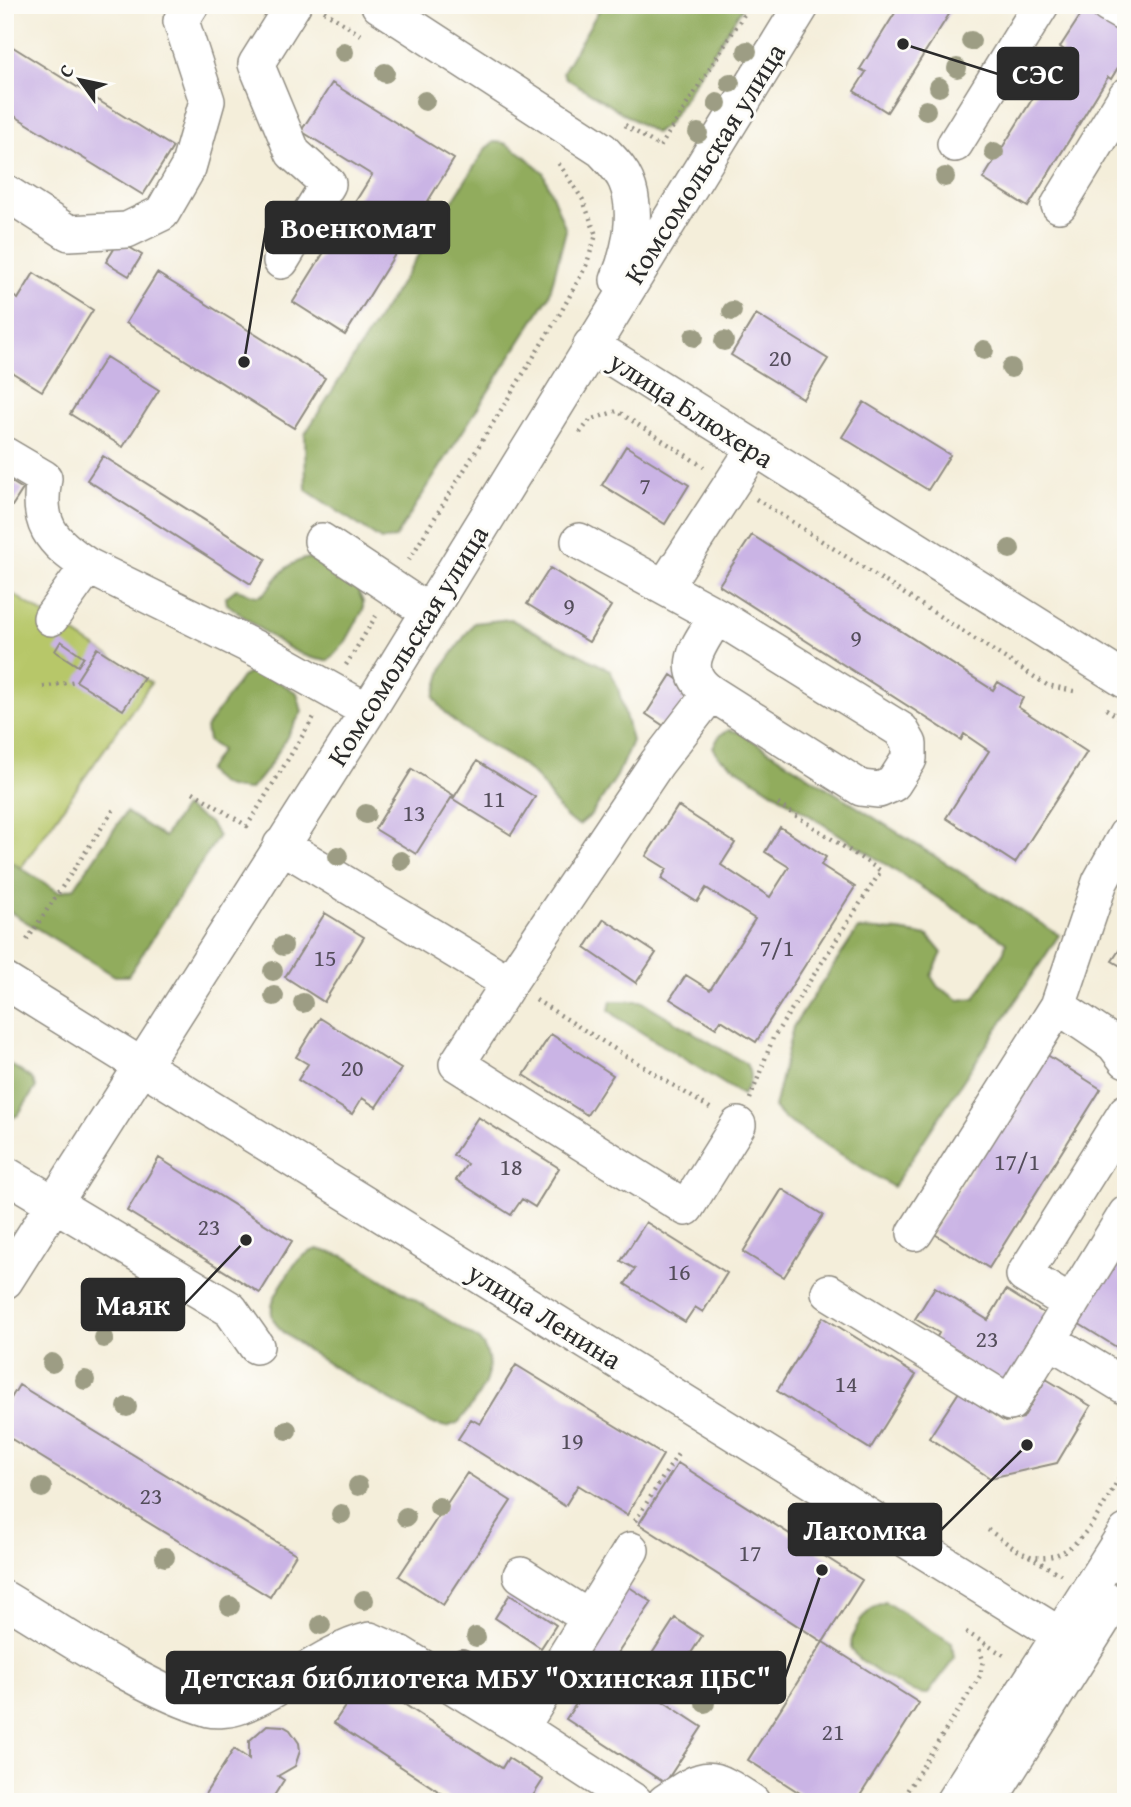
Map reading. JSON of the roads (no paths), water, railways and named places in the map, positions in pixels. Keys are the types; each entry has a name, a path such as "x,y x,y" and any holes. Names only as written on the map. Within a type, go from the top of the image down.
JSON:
{"street":[{"path":"5,192 69,233 127,230 162,213 188,168 207,101 181,22 191,5"},
{"path":"281,261 328,184 293,153 256,64 293,5"},
{"name":"Комсомольская улица","path":"5,1281 368,711 427,611 802,5"},
{"path":"955,144 1041,5"},
{"path":"1108,5 1126,15"},
{"name":"улица Блюхера","path":"384,7 576,131 602,150 620,170 627,182 632,207 628,249 592,345 1126,681"},
{"path":"1059,205 1126,96"},
{"path":"665,586 754,449"},
{"path":"5,455 44,478 40,500 43,522 66,552 88,566 261,651 368,711"},
{"path":"322,541 427,611"},
{"path":"579,541 717,616 901,730 909,744 909,760 893,784 879,790 861,788 700,685 692,664 695,652 717,616"},
{"path":"51,618 88,566"},
{"path":"711,693 657,763 457,1064 686,1208 738,1125"},
{"path":"915,1233 1058,1006 1100,882 1126,835"},
{"path":"281,845 509,983"},
{"name":"улица Ленина","path":"5,981 1072,1642"},
{"path":"1058,1006 1114,1044 1126,1060"},
{"path":"1071,1304 1024,1275 1126,1112"},
{"path":"5,1174 230,1309 257,1346"},
{"path":"829,1292 1010,1403 1126,1214"},
{"path":"1049,1340 1126,1387"},
{"path":"988,1802 1126,1532"},
{"path":"521,1728 631,1550"},
{"path":"521,1575 589,1618"},
{"path":"5,1599 159,1689 211,1710 237,1707 268,1693 350,1647 370,1640 399,1653 635,1802"},
{"path":"953,1802 1072,1642 1114,1602 1126,1610"},
{"path":"665,1802 698,1780 711,1779 726,1784 752,1802"}],"place":[{"name":"СЭС","path":"903,44"},
{"name":"Военкомат","path":"244,362"},
{"name":"Маяк","path":"246,1240"},
{"name":"Лакомка","path":"1027,1445"},
{"name":"Детская библиотека МБУ \"Охинская ЦБС\"","path":"822,1570"}]}
